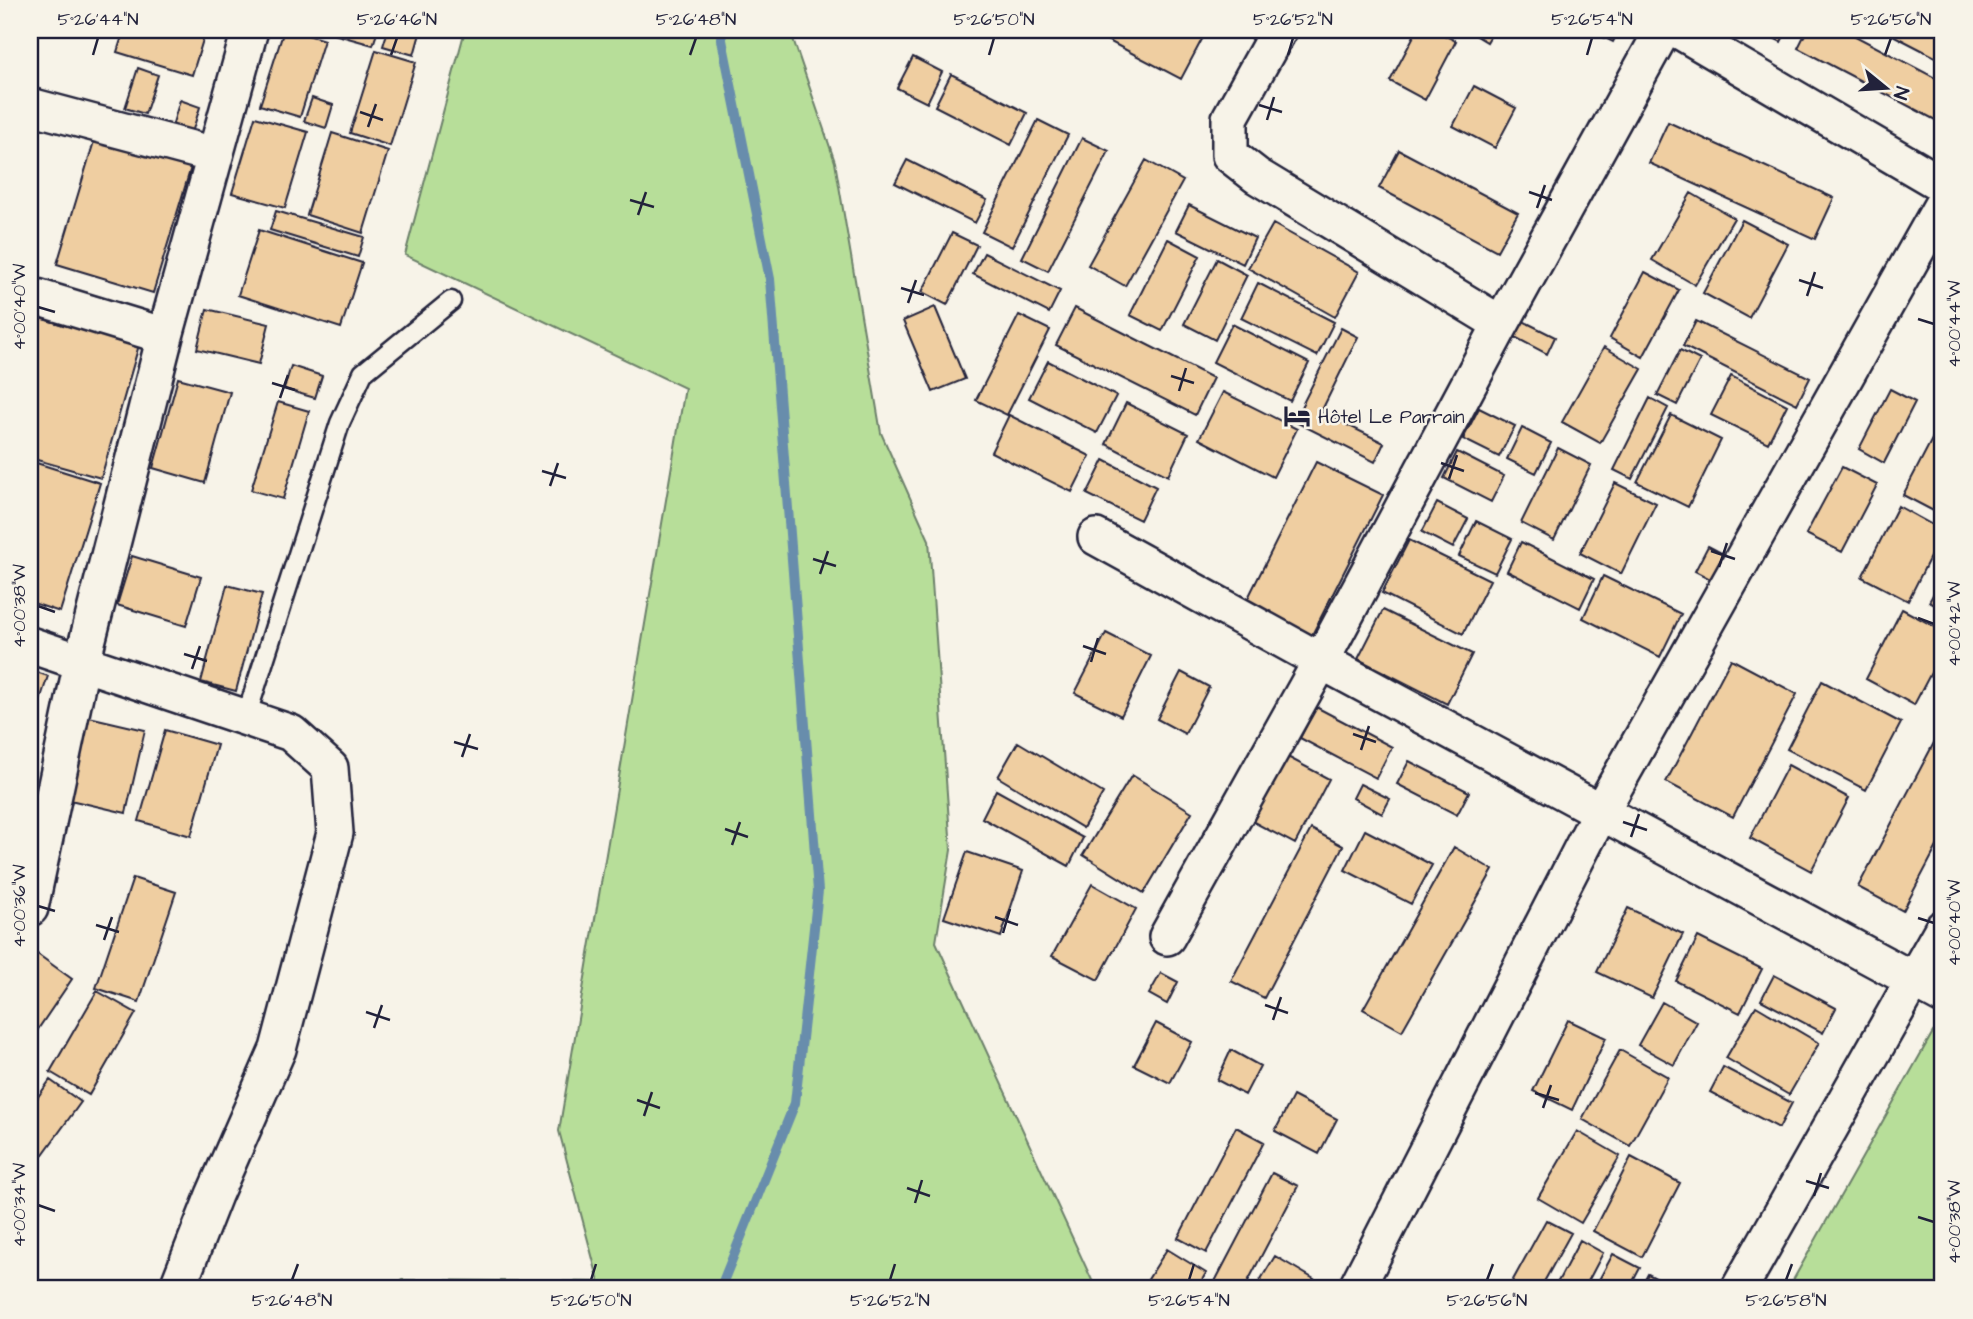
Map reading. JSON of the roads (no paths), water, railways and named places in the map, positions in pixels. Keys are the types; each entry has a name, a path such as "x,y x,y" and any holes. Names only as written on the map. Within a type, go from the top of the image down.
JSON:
{"street":[{"path":"30,908 82,662 165,336 250,30"},
{"path":"1279,30 1230,118 1230,155 1257,176 1501,324"},
{"path":"1167,937 1321,661 1501,324 1663,30"},
{"path":"1678,30 1943,185"},
{"path":"30,106 214,155"},
{"path":"1356,1289 1601,811 1943,203"},
{"path":"30,295 165,336"},
{"path":"1096,537 1929,988"},
{"path":"30,645 291,733 330,768 335,833 278,1049 214,1195 177,1289"},
{"path":"1739,1289 1929,988 1943,928"}],"lane":[{"path":"246,717 340,423 363,373 451,301"}],"waterway":[{"path":"720,30 770,279 818,891 795,1103 720,1289"}],"place":[{"name":"Hôtel Le Parrain","path":"1297,416"}]}
